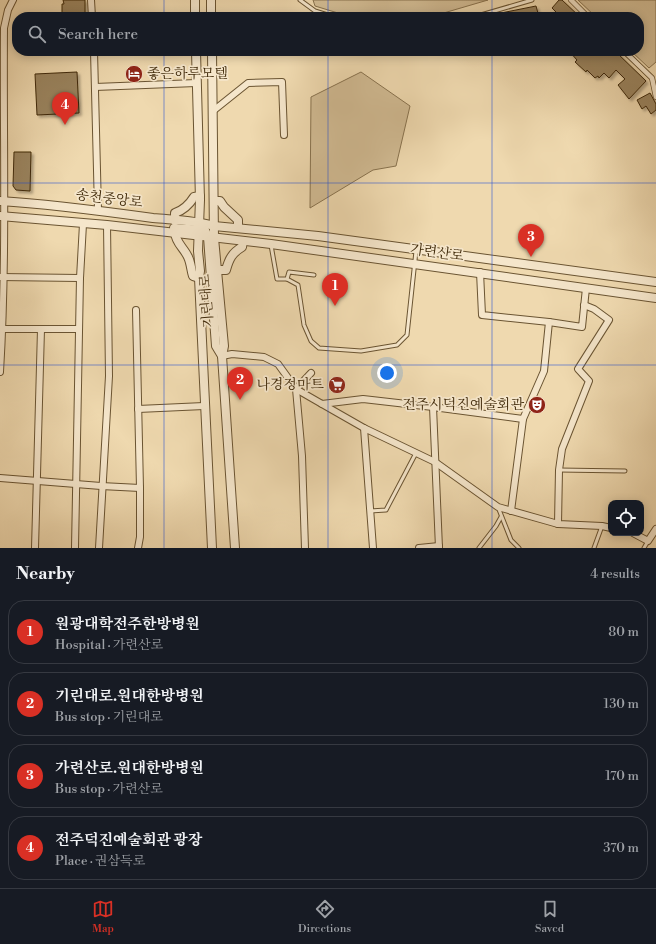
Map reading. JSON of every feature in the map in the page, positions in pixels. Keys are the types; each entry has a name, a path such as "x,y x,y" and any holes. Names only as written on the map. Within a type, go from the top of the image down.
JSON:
{"street":[{"path":"0,372 2,201 5,117 2,58 4,28 8,10 14,0"},
{"path":"91,0 92,12"},
{"path":"195,0 195,12"},
{"path":"211,0 211,12"},
{"path":"571,0 583,12"},
{"path":"94,56 98,210"},
{"name":"기린대로","path":"196,56 200,196 204,232 218,270 224,346 222,356 235,548"},
{"name":"기린대로","path":"212,56 214,226 204,232 198,251 200,271 199,278 204,406 212,548"},
{"path":"629,56 652,78 656,97"},
{"path":"212,111 248,82 282,82 284,135"},
{"path":"95,87 196,83"},
{"path":"175,221 175,213 185,209 190,204 194,196 200,196"},
{"name":"송천중앙로","path":"2,201 98,210 175,221 204,232"},
{"path":"214,201 220,201 224,207 238,220 238,228"},
{"name":"송천중앙로","path":"2,216 119,226 175,233 204,232 214,226"},
{"path":"119,226 125,223 204,232 216,346 222,356 232,354 264,356 278,364 296,389 364,428 435,462 498,507 558,524 608,527"},
{"path":"75,548 80,278 83,224"},
{"path":"99,548 101,486 109,376 107,225"},
{"name":"가련산로","path":"214,226 318,236 656,282"},
{"name":"가련산로","path":"204,232 243,241 415,263 656,298"},
{"path":"175,233 176,240 189,258 193,276 199,278"},
{"path":"218,270 226,270 234,252 242,247 243,241"},
{"path":"480,272 482,315 582,327 586,288"},
{"path":"2,277 80,278"},
{"path":"558,524 559,470 562,449 589,381 578,369 609,320 594,309 584,306"},
{"path":"136,310 140,488 140,537 138,548"},
{"path":"511,511 523,419 544,371 549,322"},
{"path":"1,329 79,329"},
{"path":"35,548 41,329"},
{"path":"306,548 302,456 296,389 311,373"},
{"path":"322,404 363,399 523,419"},
{"path":"138,409 204,406"},
{"path":"419,548 439,547 433,407"},
{"path":"364,428 372,548"},
{"path":"0,478 140,488"},
{"path":"639,536 648,541 656,529"}],"lane":[{"path":"300,0 318,12"},
{"path":"491,12 532,0"},
{"path":"271,244 277,279 287,278 298,285 304,325 311,341 319,348 361,351 397,345 407,335 416,249"},
{"path":"287,278 290,272 314,275"},
{"path":"370,511 386,510 416,453"},
{"path":"559,470 625,471"},
{"path":"498,507 511,540 519,548"},
{"path":"479,548 501,517"},
{"path":"594,548 602,526"},
{"path":"644,548 648,541"}],"shaded area":[{"path":"313,0 488,0 447,12 335,12 315,6"},
{"path":"578,0 656,0 656,62 649,68 636,56 644,56 644,12 591,12"},
{"path":"361,72 410,106 396,166 373,170 310,208 311,97"}],"building":[{"path":"63,0 85,0 85,12 62,12 62,4 64,4"},
{"path":"559,0 562,0 575,12 556,12 552,8"},
{"path":"536,6 538,12 506,12"},
{"path":"573,56 620,56 646,81 629,99 618,85 625,79 616,70 609,78 604,73 599,78 598,76 595,78 587,70 586,72 575,62 577,60"},
{"path":"77,72 79,113 37,115 35,74"},
{"path":"650,93 656,104 656,110 651,114 646,106 642,109 637,100"},
{"path":"14,152 31,152 30,191 16,190 13,186"}],"place":[{"name":"좋은하루모텔","path":"134,74"},
{"name":"전주덕진예술회관 광장","path":"65,125"},
{"name":"가련산로.원대한방병원","path":"531,257"},
{"name":"원광대학전주한방병원","path":"335,306"},
{"name":"나경정마트","path":"337,385"},
{"name":"기린대로.원대한방병원","path":"240,400"},
{"name":"전주시덕진예술회관","path":"537,405"}]}
